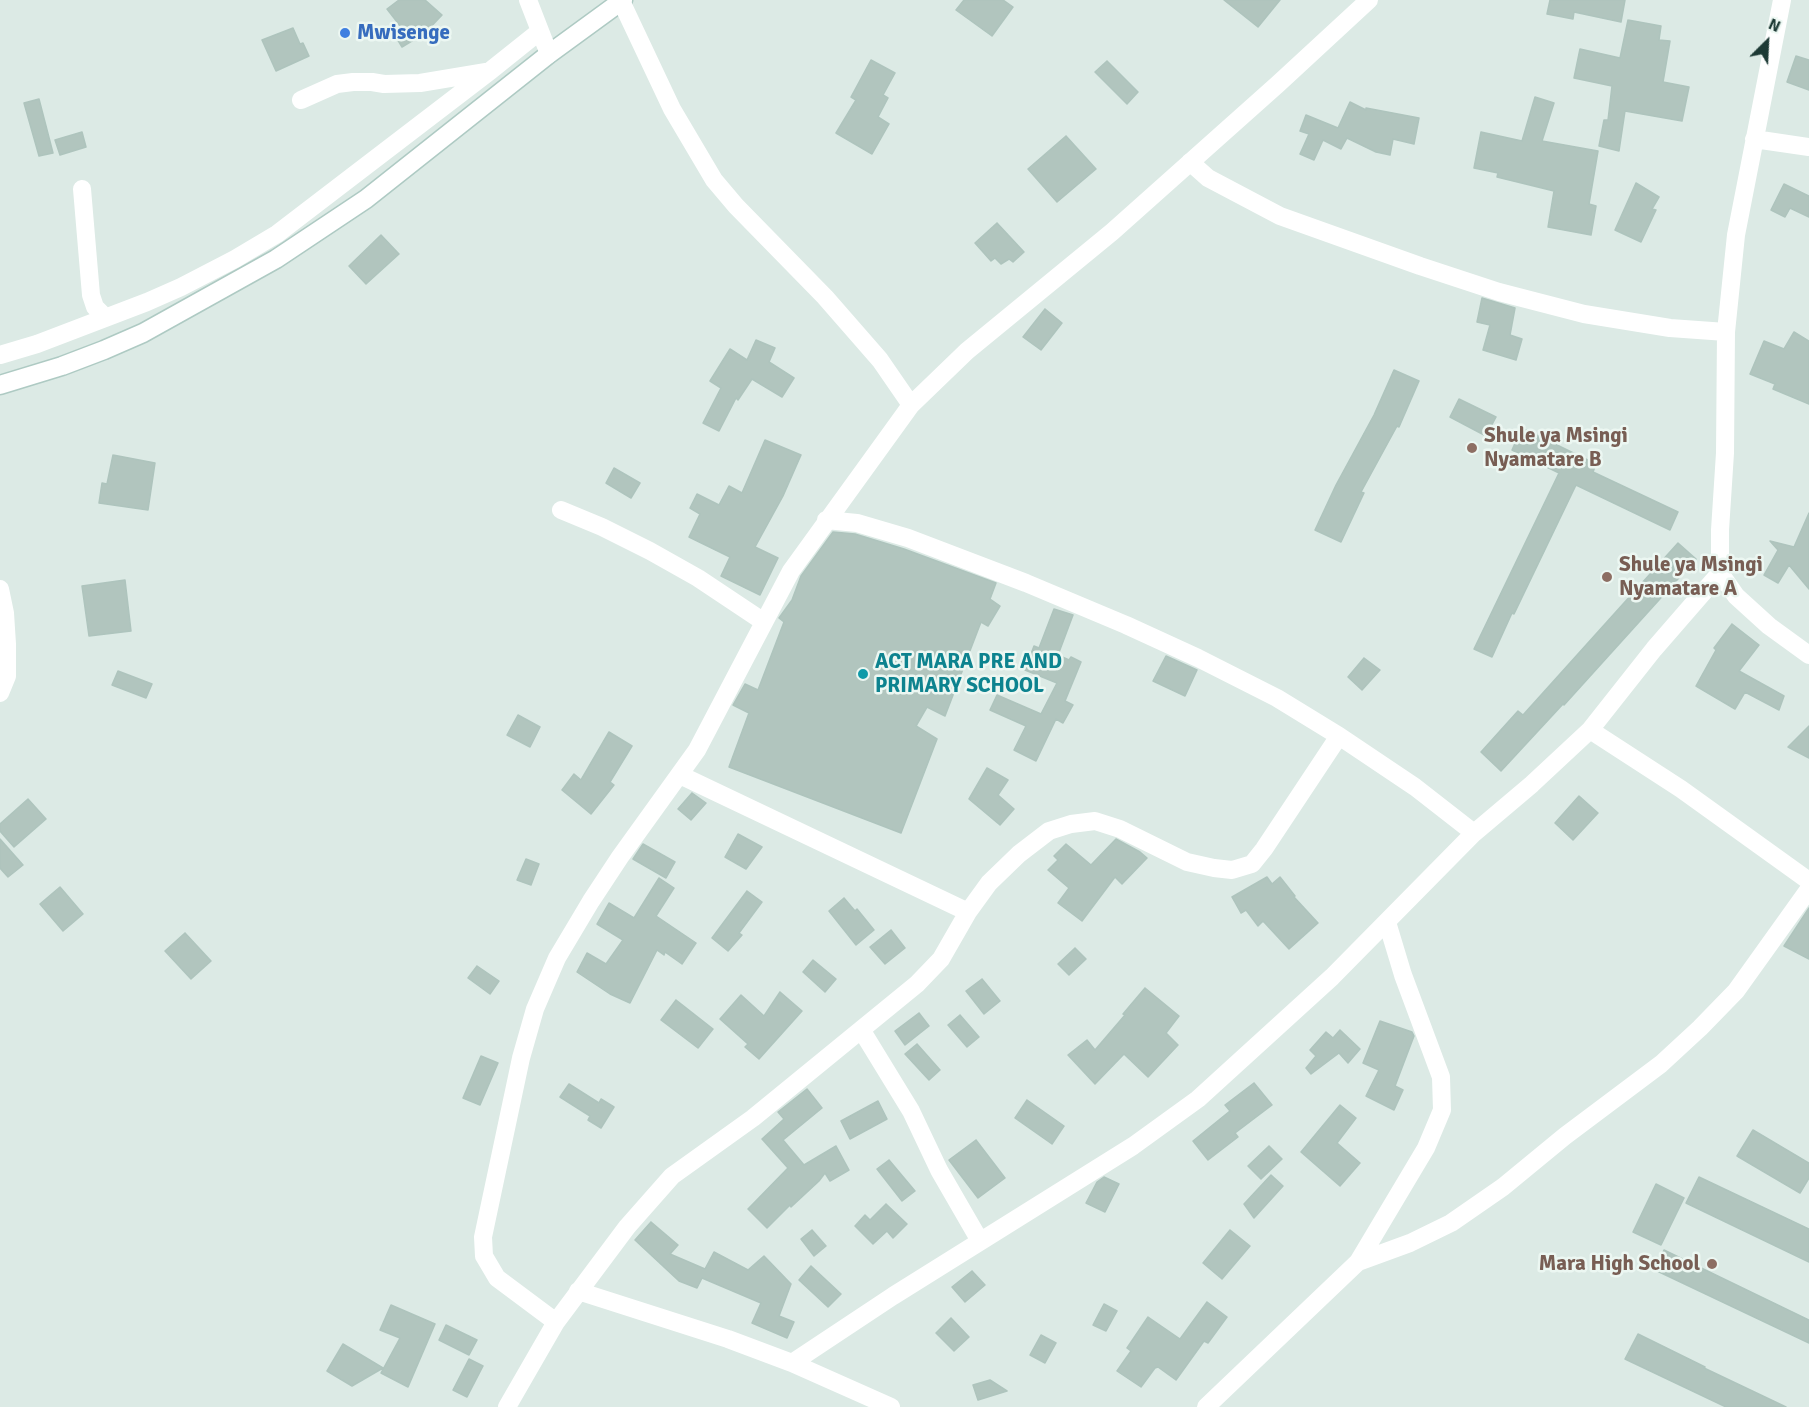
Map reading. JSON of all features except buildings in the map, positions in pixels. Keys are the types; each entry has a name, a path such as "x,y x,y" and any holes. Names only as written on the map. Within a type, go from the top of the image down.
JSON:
{"street":[{"path":"528,0 549,54"},
{"path":"556,1323 497,1278 484,1256 485,1227 521,1058 535,1009 557,958 620,857 697,750 791,571 911,405 967,351 1112,232 1369,0"},
{"path":"1782,0 1736,235 1726,332 1725,453 1720,573 1736,596 1769,626 1809,655"},
{"path":"0,385 62,366 143,333 276,259 366,199 549,54 622,1 659,84 687,138 714,180 736,206 825,297 880,360 911,405"},
{"path":"0,355 37,344 181,288 277,234 540,31"},
{"path":"301,100 337,84 420,83 490,71"},
{"path":"1754,139 1809,147"},
{"path":"1190,162 1208,178 1280,216 1488,288 1584,314 1670,328 1726,332"},
{"path":"82,189 91,295 95,307 105,317"},
{"path":"561,510 650,551 698,578 764,622"},
{"path":"826,520 857,524 908,538 1046,591 1198,658 1277,698 1339,736 1415,787 1474,833"},
{"path":"792,1363 980,1241 1133,1146 1198,1099 1324,984 1474,833 1532,784 1590,729 1654,649 1720,573"},
{"path":"0,590 8,644 7,676 0,693"},
{"path":"1590,729 1681,789 1809,881"},
{"path":"507,1407 556,1323 578,1291 627,1227 672,1176 720,1143 862,1031 917,984 940,959 968,912 989,883 1019,854 1049,831 1071,824 1095,821 1120,829 1187,862 1232,870 1252,864 1339,736"},
{"path":"680,775 968,912"},
{"path":"1358,1262 1410,1243 1451,1223 1503,1187 1565,1136 1661,1064 1736,991 1809,889"},
{"path":"1206,1407 1358,1262 1421,1157 1442,1110 1441,1077 1403,975 1387,922"},
{"path":"862,1031 910,1111 954,1198 980,1241"},
{"path":"578,1291 642,1310 792,1363 891,1407"}],"place":[{"name":"Mwisenge","path":"345,33"},
{"name":"Shule ya Msingi Nyamatare B","path":"1472,448"},
{"name":"Shule ya Msingi Nyamatare A","path":"1607,577"},
{"name":"ACT MARA PRE AND PRIMARY SCHOOL","path":"863,674"},
{"name":"Mara High School","path":"1712,1264"}]}
